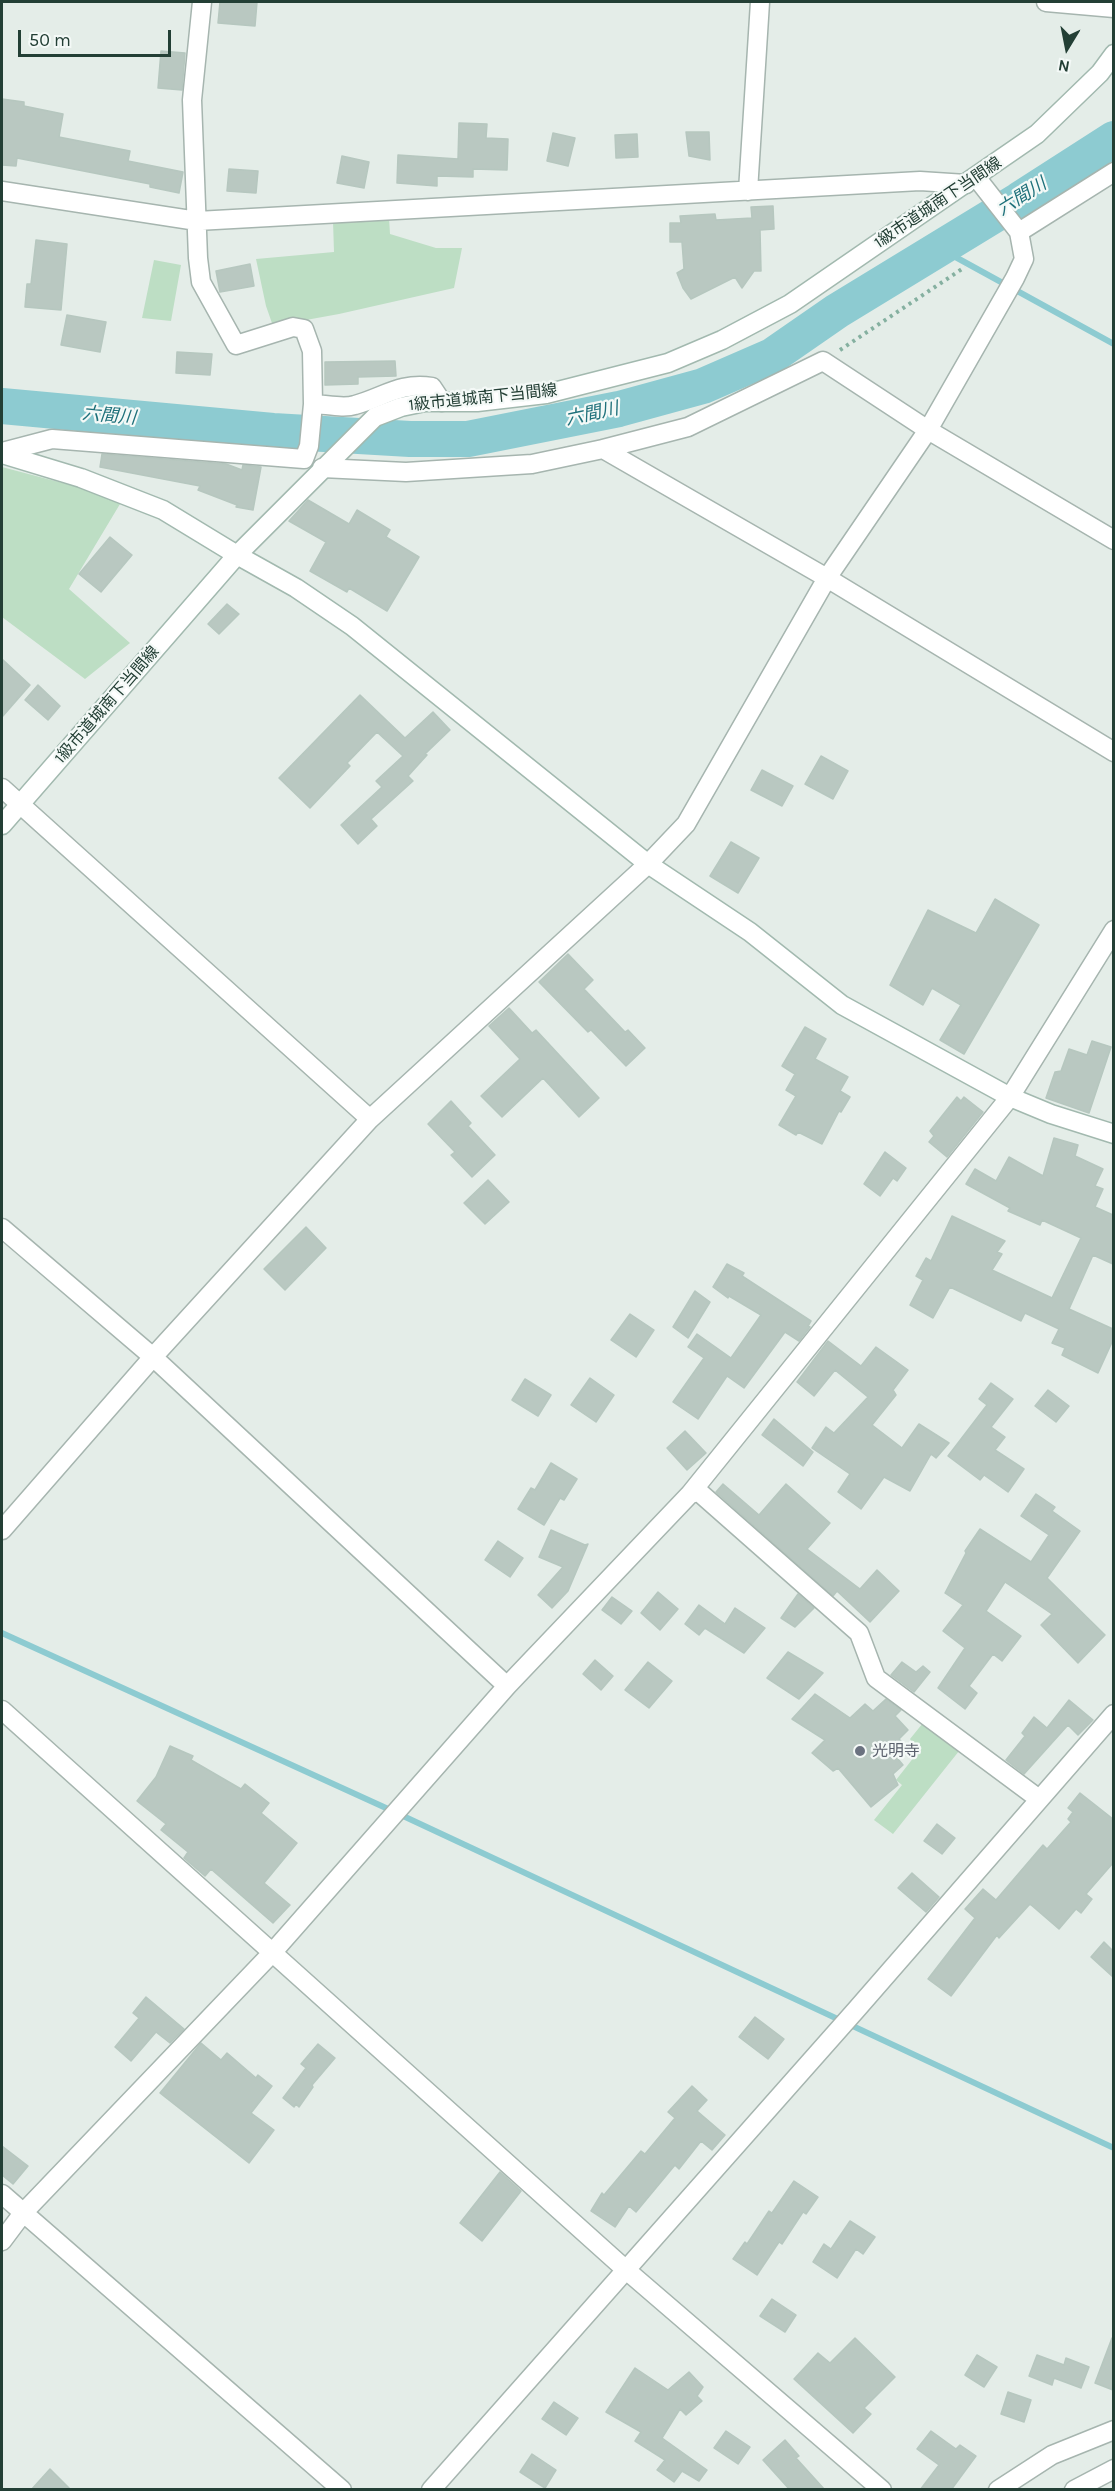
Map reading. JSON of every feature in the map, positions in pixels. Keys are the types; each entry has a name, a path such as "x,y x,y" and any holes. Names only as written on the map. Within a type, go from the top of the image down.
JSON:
{"street":[{"path":"2,453 52,439 304,459 309,446 312,412 312,351 304,329 293,327 236,345 201,282 192,100 202,2"},
{"path":"748,191 760,2"},
{"path":"1046,2 1113,8"},
{"name":"1級市道城南下当間線","path":"2,825 237,555 375,417 401,407 425,402 477,402 546,394 668,363 722,340 790,304 1037,134 1100,73 1113,54"},
{"path":"1014,226 1113,172"},
{"path":"2,191 197,221 971,180 993,197 1014,226 1024,258 1012,284 928,430 827,578 686,824 648,864 370,1119 153,1357 2,1530"},
{"path":"327,464 406,472 532,464 603,450 688,427 823,362 928,430 1113,540"},
{"path":"312,412 353,406 386,392 416,384 432,387 442,402"},
{"path":"603,450 827,578 1113,752"},
{"path":"2,453 81,478 163,510 296,588 352,626 648,864 750,932 842,1005 1010,1097 1051,1114 1113,1134"},
{"path":"2,788 370,1119"},
{"path":"2,2241 23,2213 272,1953 507,1686 690,1494 1010,1097 1113,930"},
{"path":"2,1228 153,1357 507,1686"},
{"path":"690,1494 699,1492 859,1632 876,1678 1039,1799"},
{"path":"2,1710 625,2269 882,2490"},
{"path":"431,2490 856,2010 1039,1799 1107,1735 1113,1714"},
{"path":"2,2194 342,2490"},
{"path":"998,2490 1052,2455 1113,2430"},
{"path":"1074,2490 1113,2469"}],"path":[{"path":"823,362 965,267"}],"green space":[{"path":"389,218 390,234 436,248 462,248 454,288 339,314 273,326 266,306 256,259 334,252 333,221"},
{"path":"154,260 181,265 171,321 142,318"},
{"path":"2,467 123,499 69,589 130,643 85,679 2,617"},
{"path":"927,1718 963,1746 893,1834 874,1820 902,1785 896,1780 918,1752 910,1739"}],"building":[{"path":"220,2 257,2 255,26 218,23"},
{"path":"161,51 185,53 182,90 158,88"},
{"path":"2,99 24,102 24,106 63,114 59,137 130,151 128,161 183,172 179,193 150,187 150,184 17,158 16,166 2,165"},
{"path":"459,123 487,124 486,138 508,139 507,170 473,169 473,177 437,176 437,186 397,183 398,155 458,159"},
{"path":"686,132 709,132 710,160 689,156"},
{"path":"553,133 575,138 568,166 547,161"},
{"path":"637,134 638,157 616,158 615,135"},
{"path":"342,156 369,162 364,188 337,183"},
{"path":"229,169 258,171 256,193 227,191"},
{"path":"773,206 774,229 760,230 761,271 754,271 742,288 735,277 691,299 683,288 677,273 684,269 682,242 670,242 670,223 681,223 680,216 715,214 716,220 752,218 751,207"},
{"path":"36,240 67,244 61,310 25,307 27,284 31,284"},
{"path":"250,264 254,286 220,292 216,271"},
{"path":"67,315 106,322 100,352 61,345"},
{"path":"177,352 212,354 210,375 176,373"},
{"path":"395,361 396,376 358,377 358,384 325,385 325,362"},
{"path":"102,454 226,464 242,470 243,465 261,467 253,510 236,507 237,505 198,490 200,486 100,467"},
{"path":"308,500 349,524 357,510 390,530 386,537 419,557 387,611 349,588 347,592 310,571 326,542 289,521"},
{"path":"110,537 132,555 101,592 79,574"},
{"path":"227,604 239,614 219,634 208,624"},
{"path":"2,659 30,685 2,717"},
{"path":"38,685 60,706 48,720 25,700"},
{"path":"360,695 405,738 433,712 450,730 425,754 427,755 408,776 413,781 371,819 377,826 358,844 341,825 382,787 376,781 403,756 377,732 347,763 350,766 310,808 279,778"},
{"path":"821,756 848,771 833,799 805,784"},
{"path":"762,770 793,786 782,806 751,790"},
{"path":"731,842 759,858 738,893 710,876"},
{"path":"995,899 1039,925 964,1054 940,1040 961,1005 932,988 923,1005 890,985 928,910 976,933"},
{"path":"568,954 593,980 584,989 625,1032 628,1030 645,1048 626,1066 591,1030 588,1032 539,982"},
{"path":"509,1008 532,1033 536,1030 599,1098 579,1117 543,1078 502,1117 481,1096 520,1059 489,1026"},
{"path":"805,1027 826,1039 815,1059 848,1077 840,1091 850,1097 841,1112 839,1111 822,1144 798,1132 796,1135 779,1125 796,1096 786,1090 795,1074 782,1066"},
{"path":"1092,1041 1111,1047 1089,1113 1046,1098 1055,1072 1061,1071 1069,1049 1087,1055"},
{"path":"957,1097 961,1101 964,1097 983,1112 947,1157 929,1142 934,1136 930,1131"},
{"path":"451,1101 471,1123 468,1126 495,1155 472,1177 451,1155 455,1152 428,1124"},
{"path":"1054,1138 1078,1145 1075,1156 1103,1169 1095,1186 1103,1189 1095,1207 1113,1215 1113,1264 1093,1255 1069,1309 1113,1329 1113,1340 1098,1373 1062,1355 1065,1348 1052,1343 1059,1329 1025,1313 1021,1321 950,1287 933,1318 910,1305 923,1280 916,1276 926,1258 931,1261 952,1216 1005,1241 997,1252 1002,1254 992,1270 1052,1298 1081,1238 1042,1220 1040,1225 1008,1211 1010,1208 966,1184 975,1169 996,1181 1009,1157 1043,1176"},
{"path":"885,1152 906,1168 897,1181 893,1178 880,1196 864,1184"},
{"path":"488,1180 509,1202 485,1224 464,1203"},
{"path":"306,1227 326,1248 285,1290 264,1269"},
{"path":"727,1264 744,1273 742,1276 811,1321 808,1326 810,1327 799,1341 785,1332 744,1388 727,1376 698,1419 673,1402 704,1358 688,1347 697,1334 731,1358 761,1315 729,1296 728,1298 713,1287"},
{"path":"695,1291 710,1302 688,1338 673,1327"},
{"path":"630,1314 654,1330 636,1357 611,1340"},
{"path":"828,1341 861,1366 876,1347 908,1370 893,1390 896,1395 872,1425 902,1448 919,1424 949,1443 936,1458 931,1454 910,1491 884,1477 861,1509 838,1492 850,1474 812,1448 826,1427 834,1433 868,1397 835,1370 814,1396 797,1382"},
{"path":"590,1378 614,1395 596,1422 571,1405"},
{"path":"525,1379 551,1395 538,1416 512,1400"},
{"path":"991,1383 1013,1399 991,1427 1005,1437 995,1450 1024,1469 1008,1492 984,1475 980,1480 948,1456 987,1405 979,1399"},
{"path":"1048,1390 1069,1406 1056,1422 1035,1406"},
{"path":"774,1419 813,1452 803,1466 762,1435"},
{"path":"685,1431 706,1453 687,1470 667,1448"},
{"path":"551,1463 577,1479 564,1500 560,1498 544,1525 518,1509 531,1488 535,1490"},
{"path":"723,1484 759,1515 786,1484 830,1523 807,1549 860,1589 877,1570 899,1591 870,1622 837,1591 833,1596 716,1492"},
{"path":"1036,1494 1055,1507 1052,1511 1080,1531 1047,1578 1105,1635 1078,1663 1041,1625 1052,1614 1005,1582 986,1611 1021,1636 1002,1661 993,1654 969,1686 977,1693 965,1709 938,1688 965,1648 943,1631 963,1605 945,1593 965,1551 980,1529 1031,1562 1049,1535 1021,1516"},
{"path":"551,1530 585,1545 588,1544 568,1591 552,1608 538,1595 563,1567 539,1557"},
{"path":"498,1541 523,1558 510,1577 485,1560"},
{"path":"658,1592 678,1609 660,1630 641,1613"},
{"path":"798,1594 814,1608 795,1627 781,1618"},
{"path":"612,1597 632,1611 621,1624 602,1610"},
{"path":"699,1605 725,1624 735,1608 765,1628 744,1653 705,1628 699,1635 685,1624"},
{"path":"788,1652 823,1673 799,1699 767,1678"},
{"path":"595,1660 613,1676 601,1690 583,1674"},
{"path":"648,1662 672,1681 649,1708 625,1690"},
{"path":"902,1662 916,1672 923,1666 930,1672 914,1692 891,1675"},
{"name":"光明寺","path":"815,1694 850,1718 865,1704 873,1711 886,1699 901,1710 895,1716 908,1730 899,1739 908,1749 898,1759 903,1765 893,1774 898,1785 871,1807 838,1768 833,1771 812,1753 825,1740 792,1719"},
{"path":"1069,1700 1093,1720 1078,1735 1068,1725 1024,1774 1006,1760 1025,1736 1022,1733 1034,1717 1047,1728"},
{"path":"170,1746 193,1756 191,1760 241,1789 245,1784 269,1803 261,1813 297,1843 264,1883 290,1905 273,1923 211,1869 205,1876 184,1858 188,1852 161,1830 166,1824 137,1801 156,1777"},
{"path":"1080,1793 1113,1819 1113,1863 1086,1894 1092,1899 1081,1913 1076,1909 1059,1929 1030,1904 999,1938 997,1935 951,1996 928,1979 975,1918 965,1909 983,1889 996,1900 1043,1845 1047,1849 1071,1822 1068,1819 1073,1812 1068,1808"},
{"path":"937,1824 955,1838 942,1854 924,1841"},
{"path":"912,1873 939,1897 926,1912 898,1888"},
{"path":"1104,1942 1113,1951 1113,1977 1091,1957"},
{"path":"146,1997 184,2029 170,2043 156,2032 131,2061 115,2047 139,2018 133,2013"},
{"path":"755,2017 784,2039 768,2059 739,2037"},
{"path":"201,2043 221,2060 227,2053 256,2078 258,2075 272,2086 251,2113 274,2130 249,2163 160,2093"},
{"path":"318,2044 335,2058 312,2085 313,2087 299,2107 296,2104 294,2107 283,2098 306,2068 301,2064"},
{"path":"692,2086 707,2100 697,2111 725,2135 712,2150 701,2141 679,2169 675,2165 636,2212 629,2206 615,2227 591,2211 602,2193 604,2195 641,2151 645,2154 675,2118 668,2112"},
{"path":"2,2146 28,2166 13,2184 2,2175"},
{"path":"500,2172 521,2191 482,2241 460,2223"},
{"path":"794,2181 818,2197 806,2214 803,2212 782,2244 779,2242 757,2275 733,2259 745,2242 747,2244 769,2211 772,2213"},
{"path":"850,2221 875,2237 863,2254 856,2249 837,2278 813,2262 824,2244 831,2249"},
{"path":"772,2299 796,2315 785,2332 760,2316"},
{"path":"855,2338 895,2377 864,2408 871,2414 853,2433 794,2379 818,2353 830,2363"},
{"path":"1113,2339 1113,2390 1095,2383"},
{"path":"977,2355 997,2367 984,2387 965,2375"},
{"path":"1037,2355 1064,2365 1066,2358 1089,2367 1081,2388 1054,2378 1052,2385 1029,2376"},
{"path":"635,2368 668,2390 689,2372 703,2387 697,2396 702,2401 686,2415 680,2409 662,2438 707,2470 699,2481 682,2471 674,2482 657,2470 665,2460 635,2441 641,2432 606,2412"},
{"path":"1008,2392 1031,2400 1024,2422 1001,2414"},
{"path":"554,2402 578,2418 566,2435 542,2419"},
{"path":"726,2431 750,2447 738,2464 714,2448"},
{"path":"931,2431 956,2449 960,2445 976,2456 951,2490 920,2490 939,2465 917,2449"},
{"path":"785,2440 799,2456 796,2458 825,2490 790,2490 763,2460"},
{"path":"532,2454 556,2470 545,2488 520,2472"},
{"path":"50,2469 71,2490 31,2490"}],"waterway":[{"name":"六間川","path":"2,406 273,431 410,439 468,439 619,409 703,386 772,356 837,311 1114,139"},
{"path":"939,248 1114,344"},
{"path":"2,1633 386,1808 1114,2148"}],"place":[{"name":"光明寺","path":"860,1751"}]}
